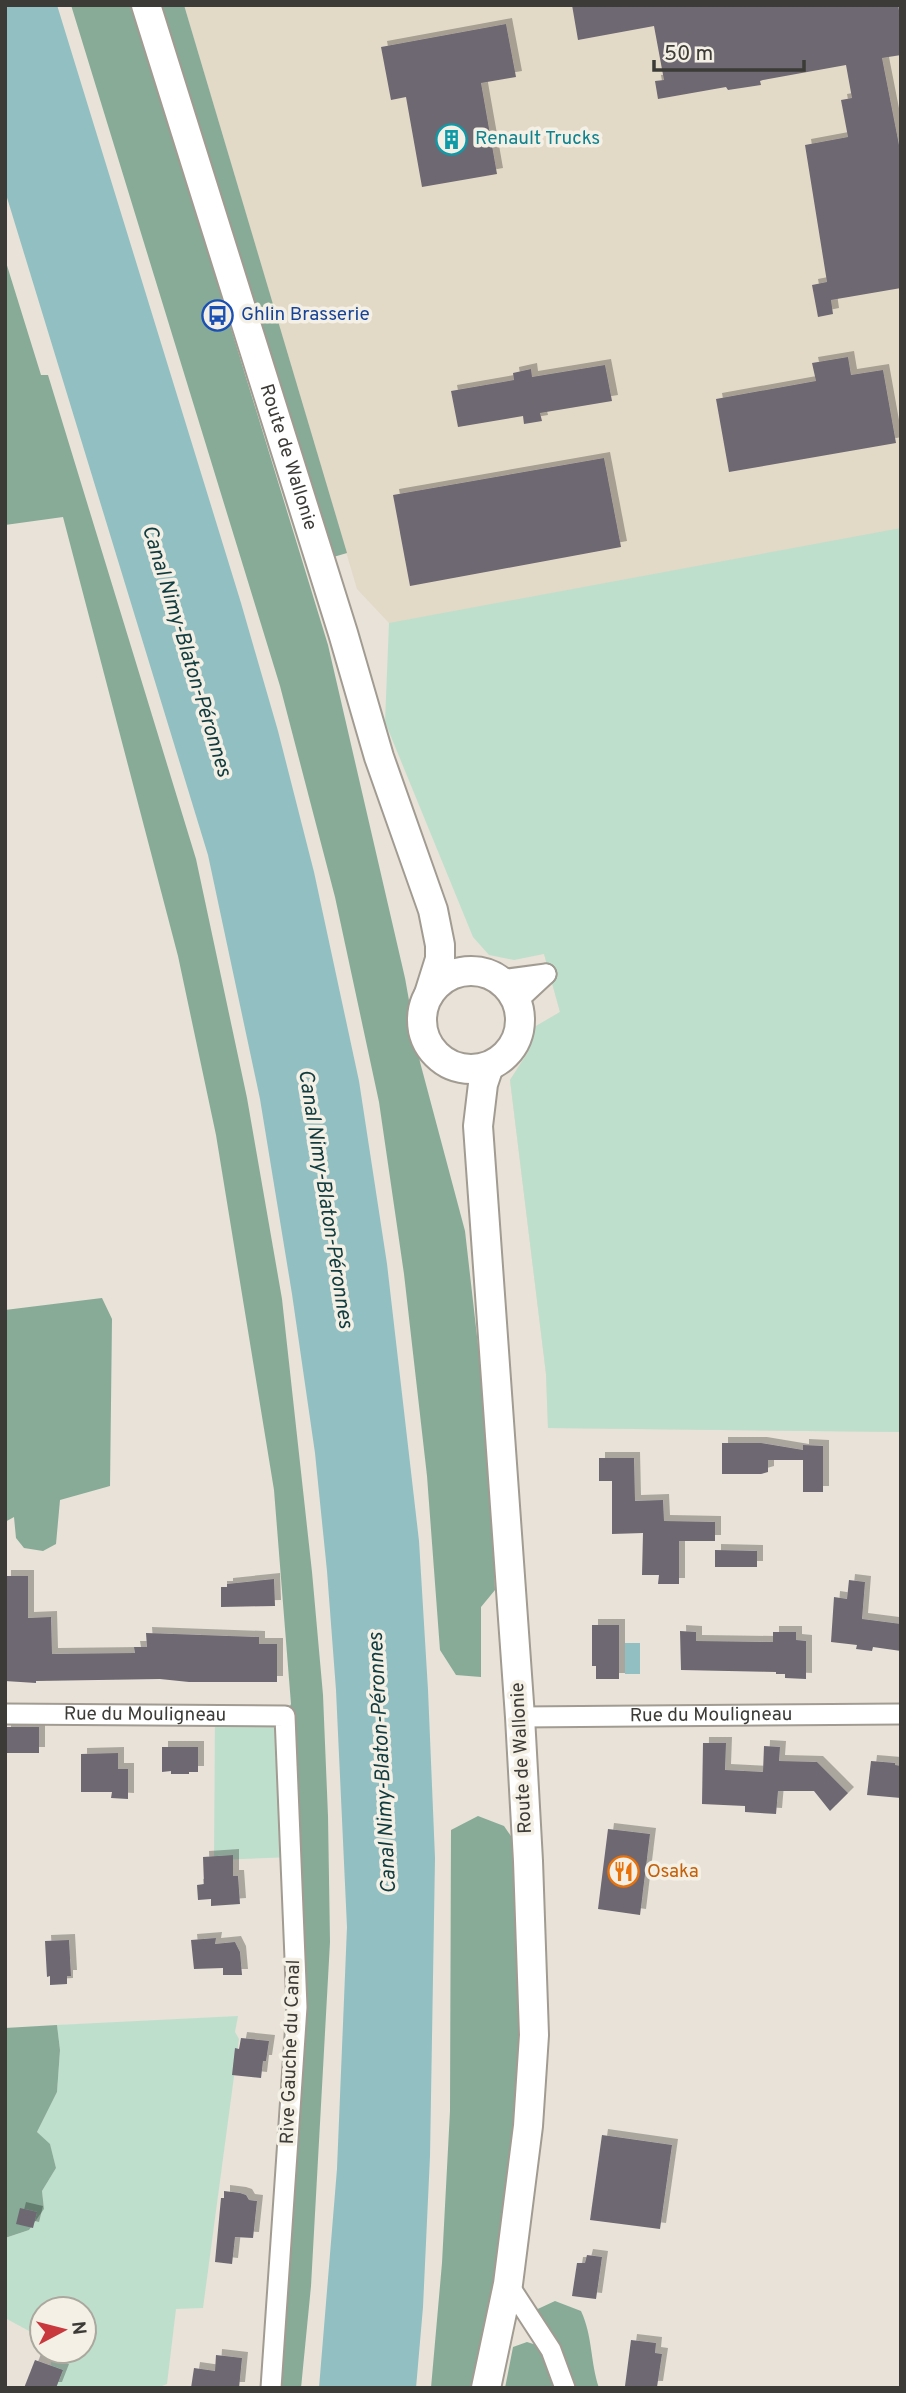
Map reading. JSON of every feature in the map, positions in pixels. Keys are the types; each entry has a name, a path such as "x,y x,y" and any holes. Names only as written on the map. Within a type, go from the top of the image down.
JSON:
{"main road":[{"name":"Route de Wallonie","path":"146,5 343,632 379,757 433,910"},
{"path":"433,910 460,953 501,985 520,1016 519,1032 513,1046 503,1058 474,1070 458,1068 444,1061"},
{"path":"433,910 440,959 424,1007 422,1020 425,1037 432,1050 457,1074 467,1088 478,1126"},
{"path":"429,994 449,976 461,971 475,971 501,985"},
{"path":"478,1126 482,1084 489,1066"},
{"name":"Route de Wallonie","path":"478,1126 520,1717 534,2035 528,2126 508,2284 486,2388"}],"street":[{"name":"Rue du Mouligneau","path":"5,1714 285,1716"},
{"name":"Rue du Mouligneau","path":"520,1717 901,1714"},
{"name":"Rive Gauche du Canal","path":"271,2388 297,2007 285,1716"},
{"path":"508,2284 551,2350 565,2388"}],"shaded area":[{"path":"184,5 901,5 901,1432 548,1428 546,1374 510,1080 528,1052 536,1026 560,1012 544,954 389,623 357,589"}],"green space":[{"path":"71,5 132,5 328,645 405,978 420,1062 465,1231 490,1450 495,1590 481,1607 481,1677 456,1675 440,1650 427,1476 404,1274 379,1102 335,897 280,686"},
{"path":"160,5 184,5 347,553 330,558"},
{"path":"5,259 41,375 48,375 196,859 247,1098 282,1299 323,1695 328,1816 330,1942 311,2286 301,2388 271,2388 297,2007 285,1716 291,1704 274,1490 216,1135 178,956 63,517 5,525"},
{"path":"901,528 901,1432 548,1428 546,1374 510,1080 528,1052 536,1026 560,1012 544,954 514,960 489,955 473,937 385,722 389,623"},
{"path":"102,1298 112,1319 110,1486 60,1500 56,1544 43,1551 24,1548 16,1538 14,1517 5,1522 5,1310"},
{"path":"215,1716 285,1716 293,1857 214,1860"},
{"path":"478,1816 504,1826 528,1861 534,2035 486,2388 431,2388 442,2263 450,2111 451,1830"},
{"path":"238,2016 235,2032 239,2039 203,2308 176,2309 167,2384 157,2388 49,2388 51,2365 98,2365 98,2295 28,2295 28,2330 5,2318 5,2238 29,2230 44,2209 42,2191 56,2168 50,2145 37,2132 57,2092 60,2050 57,2025"},
{"path":"57,2025 60,2050 57,2092 37,2132 50,2144 56,2168 42,2191 44,2209 29,2230 5,2238 5,2028"},
{"path":"555,2301 581,2311 588,2330 599,2388 505,2388 513,2347 527,2342 549,2349 527,2314"}],"water":[{"name":"Canal Nimy-Blaton-Péronnes","path":"5,5 57,5 278,731 314,872 359,1081 387,1264 419,1541 428,1690 435,1858 430,2156 423,2307 416,2388 319,2388 337,2169 347,1927 336,1690 315,1453 260,1099 208,855 5,191"},
{"path":"625,1643 640,1643 640,1674 625,1674"}],"building":[{"path":"572,5 898,5 901,55 882,58 901,145 901,288 831,300 833,314 818,317 812,285 827,282 805,145 848,137 841,100 852,98 846,65 763,80 760,81 761,85 728,90 726,87 658,99 655,81 664,80 654,26 578,40"},
{"name":"Renault Trucks","path":"506,24 516,77 481,83 497,174 422,187 406,97 391,100 381,47"},
{"path":"848,357 851,375 883,370 896,443 729,472 716,399 816,381 812,363"},
{"path":"605,365 612,401 540,413 542,421 524,424 523,416 458,427 451,391 514,380 513,373 531,369 532,377"},
{"path":"604,458 621,547 410,586 393,495"},
{"path":"722,1443 761,1443 803,1450 803,1445 823,1446 823,1492 803,1492 803,1460 768,1460 768,1472 761,1474 722,1474"},
{"path":"599,1458 634,1458 635,1501 663,1500 664,1521 715,1522 715,1541 679,1541 679,1584 658,1584 659,1575 642,1575 643,1533 612,1534 612,1481 599,1481"},
{"path":"715,1550 757,1551 757,1567 715,1567"},
{"path":"5,1576 28,1576 28,1618 51,1617 52,1654 135,1653 134,1647 147,1647 146,1633 259,1637 259,1644 277,1644 277,1682 189,1682 160,1679 36,1683 5,1681"},
{"path":"274,1579 275,1606 221,1607 221,1587"},
{"path":"849,1580 865,1582 862,1619 901,1624 901,1651 873,1647 872,1651 856,1649 857,1645 831,1642 834,1597 847,1599"},
{"path":"592,1625 619,1625 619,1679 596,1679 596,1666 592,1666"},
{"path":"680,1631 696,1632 696,1641 773,1642 773,1632 796,1632 796,1640 806,1641 806,1679 785,1678 785,1674 776,1672 681,1670"},
{"path":"5,1727 39,1727 39,1753 5,1753"},
{"path":"703,1743 726,1743 725,1770 763,1772 764,1746 780,1747 779,1761 817,1762 848,1793 830,1811 814,1791 778,1791 776,1814 745,1812 745,1806 702,1804"},
{"path":"162,1747 198,1747 198,1772 162,1772"},
{"path":"118,1753 118,1769 128,1769 128,1799 111,1798 112,1792 81,1792 81,1754"},
{"path":"871,1761 901,1766 901,1798 867,1795"},
{"name":"Osaka","path":"608,1829 650,1834 640,1915 598,1909"},
{"path":"233,1855 233,1876 238,1876 240,1904 211,1906 211,1899 198,1900 197,1885 204,1884 203,1857"},
{"path":"216,1938 215,1944 235,1942 240,1952 242,1975 223,1975 223,1968 194,1969 191,1940"},
{"path":"69,1940 71,1976 67,1976 67,1984 50,1985 45,1941"},
{"path":"241,2038 269,2041 261,2078 232,2075 235,2048 239,2049"},
{"path":"602,2135 672,2145 660,2229 590,2220"},
{"path":"224,2191 240,2193 246,2195 249,2200 257,2201 253,2238 235,2237 232,2264 215,2262"},
{"path":"20,2208 37,2212 33,2228 16,2224"},
{"path":"587,2255 602,2257 596,2299 572,2296 577,2263 585,2263"},
{"path":"631,2340 656,2343 655,2353 662,2354 657,2387 625,2386"},
{"path":"216,2355 242,2358 239,2388 191,2388 194,2368 215,2371"},
{"path":"33,2365 49,2365 63,2370 56,2388 24,2388"}],"place":[{"name":"Renault Trucks","path":"452,139"},
{"name":"Ghlin Brasserie","path":"218,315"},
{"name":"Osaka","path":"624,1872"}]}
